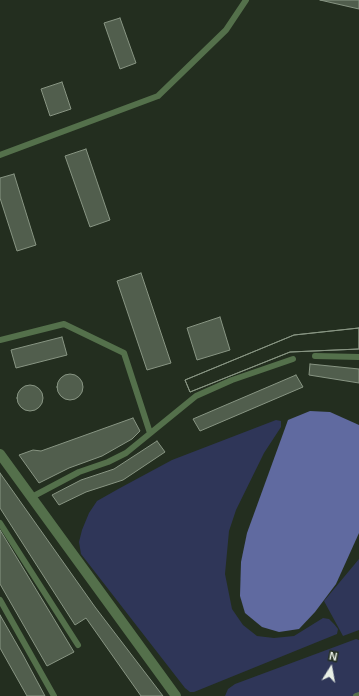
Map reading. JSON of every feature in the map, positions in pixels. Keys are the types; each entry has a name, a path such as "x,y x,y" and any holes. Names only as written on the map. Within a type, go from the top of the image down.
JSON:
{"street":[{"path":"0,454 30,498 176,696"}],"lane":[{"path":"0,155 158,96 226,30 246,0"},
{"path":"0,340 64,324 124,353 150,433"},
{"path":"315,356 359,357"},
{"path":"30,498 79,472 108,462 126,452 196,396 232,380 293,359"},
{"path":"0,523 78,645"},
{"path":"0,600 54,696"}],"shaded area":[{"path":"310,411 330,412 359,425 359,533 336,584 315,612 299,629 279,632 262,627 245,613 240,596 241,562 247,533 288,420"},
{"path":"276,420 281,421 281,427 264,453 236,510 229,531 225,574 232,609 243,625 257,636 274,638 294,636 323,618 329,619 334,624 338,629 337,634 194,692 190,692 185,688 81,554 79,542 82,530 89,513 97,501 172,460"},
{"path":"359,559 359,630 343,636 324,601"},
{"path":"356,639 359,640 359,694 354,696 225,696 228,689 235,684"}],"building":[{"path":"320,0 359,0 359,9"},
{"path":"120,18 136,63 120,69 104,23"},
{"path":"62,82 71,109 50,116 41,89"},
{"path":"86,149 110,220 90,227 65,156"},
{"path":"14,174 36,245 17,251 0,198 0,178"},
{"path":"141,273 171,363 147,370 117,281"},
{"path":"220,317 230,350 197,360 187,328"},
{"path":"359,328 359,349 290,352 190,392 185,380 294,335"},
{"path":"359,328 359,349 290,352 190,392 185,380 294,335"},
{"path":"62,337 67,355 16,368 11,350"},
{"path":"310,364 359,369 359,383 309,375"},
{"path":"70,374 79,378 83,387 79,396 70,400 61,396 57,387 61,378"},
{"path":"296,375 303,387 200,431 193,419"},
{"path":"30,385 39,389 43,398 39,407 30,411 21,407 17,398 21,389"},
{"path":"133,418 140,431 132,439 102,456 69,468 39,483 19,455 33,450 41,451"},
{"path":"157,441 165,452 123,480 86,492 59,505 52,495 81,480 114,469"},
{"path":"0,473 95,607 163,696 141,696 86,618 75,625 0,508"},
{"path":"0,530 74,652 47,666 0,584"},
{"path":"0,615 45,696 27,696 0,648"}]}
